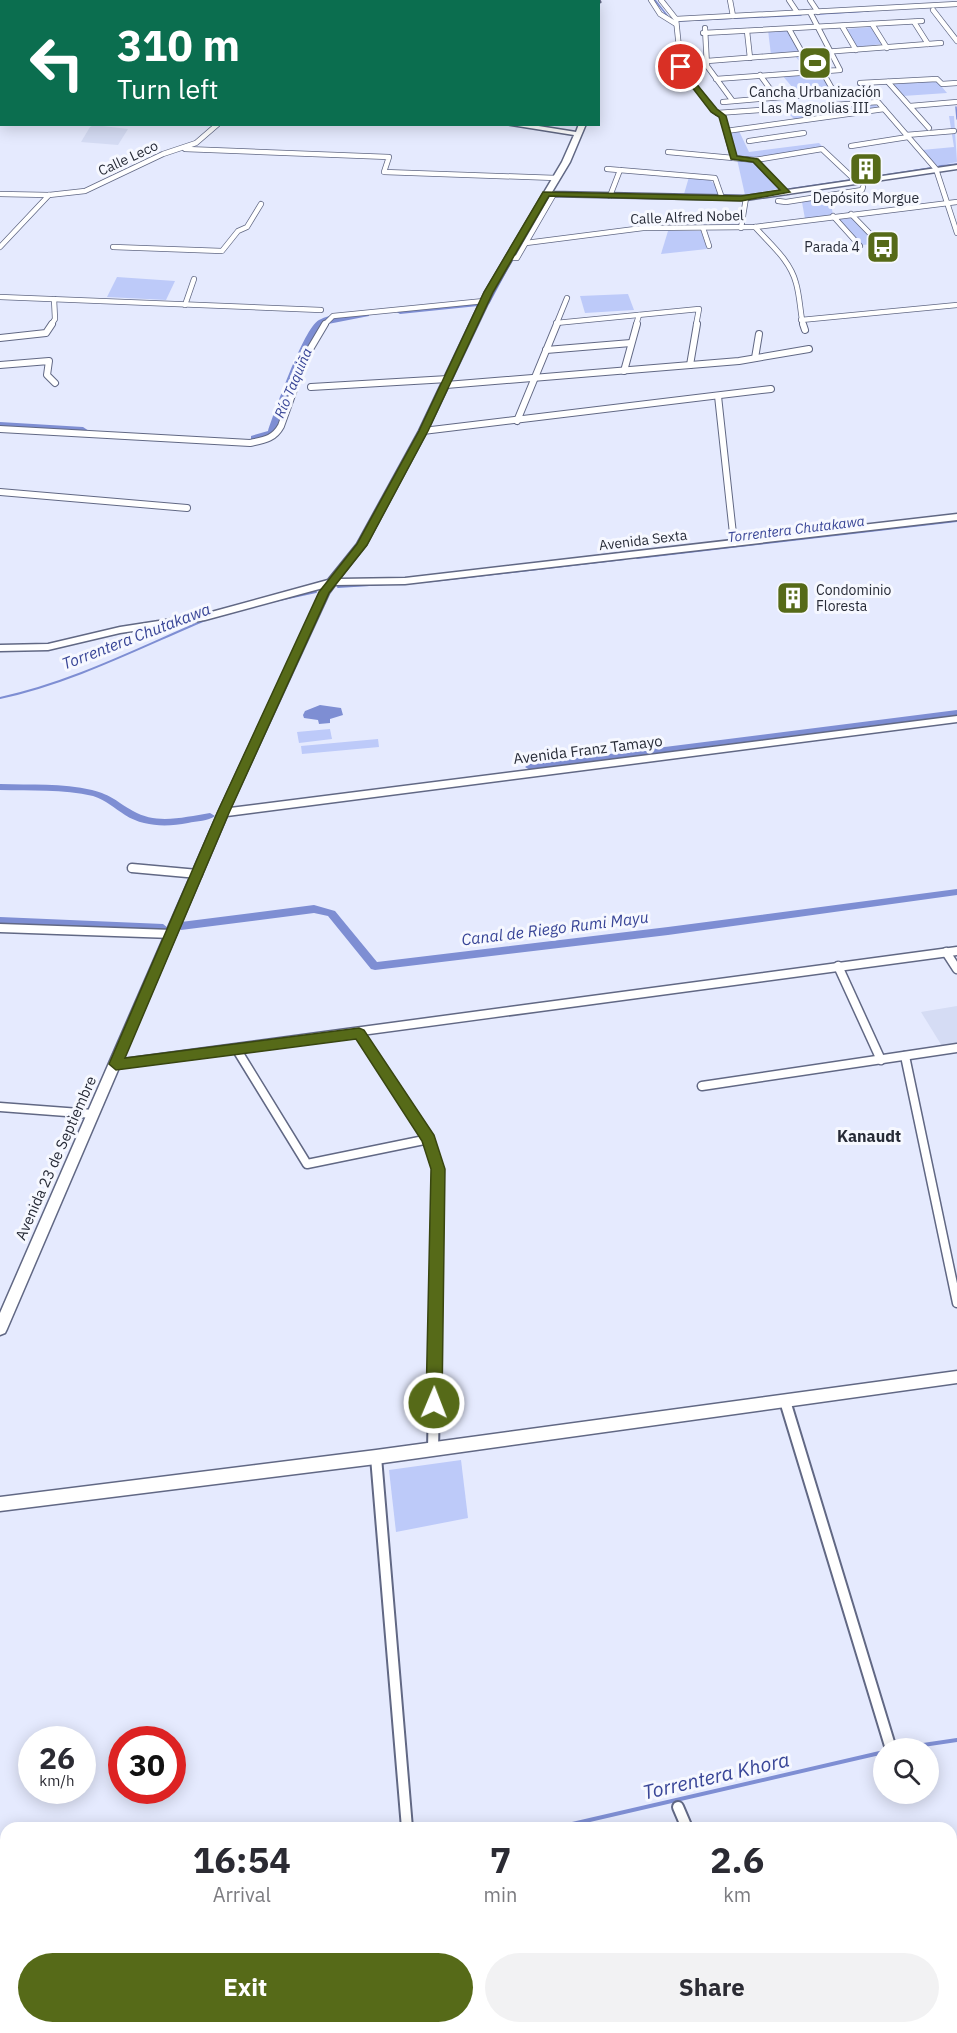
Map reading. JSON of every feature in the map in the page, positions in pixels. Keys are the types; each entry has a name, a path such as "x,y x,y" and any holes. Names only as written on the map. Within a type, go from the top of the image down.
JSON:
{"main road":[{"path":"522,126 579,134"},
{"name":"Avenida 23 de Septiembre","path":"0,1329 223,813 328,586 362,545 423,431 484,301 508,257 550,194 582,126"},
{"path":"550,194 746,198 957,167"},
{"name":"Avenida Sexta","path":"0,648 48,647 70,643 120,630 205,617 328,586 405,581 957,517"},
{"name":"Avenida Franz Tamayo","path":"223,813 957,719"},
{"path":"0,1504 376,1457 957,1377"}],"street":[{"path":"651,0 660,14 676,22 957,9"},
{"path":"661,0 676,22 681,67 717,113 722,116 733,158"},
{"path":"730,0 733,16"},
{"path":"789,0 797,12"},
{"path":"810,0 818,12"},
{"path":"898,0 903,7"},
{"path":"676,22 733,16 797,12 809,15 818,12 957,4"},
{"path":"933,10 957,41"},
{"path":"716,79 838,70 809,15"},
{"path":"732,100 708,66 704,31 790,30 922,21"},
{"path":"914,22 928,44"},
{"path":"872,25 886,47"},
{"path":"842,26 855,49"},
{"path":"790,30 802,53"},
{"path":"747,31 750,58"},
{"path":"707,61 941,43"},
{"path":"822,71 834,92"},
{"path":"760,75 776,97"},
{"path":"860,83 937,79 942,84 957,83"},
{"path":"888,82 929,128"},
{"path":"723,102 841,92"},
{"path":"911,107 957,100"},
{"path":"717,113 876,101 936,169 957,233"},
{"path":"725,129 765,126 884,109"},
{"name":"Calle Leco","path":"0,194 77,193 163,154 185,149 216,126"},
{"path":"765,126 776,137"},
{"path":"851,146 907,136 954,132"},
{"path":"749,141 804,133"},
{"path":"185,149 389,157 384,172 556,178"},
{"path":"668,152 755,160 822,149 856,181"},
{"path":"755,160 786,192"},
{"path":"608,169 715,178 722,198"},
{"path":"610,196 620,170"},
{"path":"778,201 862,190 863,187"},
{"path":"811,188 820,196"},
{"path":"508,257 517,258 550,194"},
{"path":"0,247 49,195"},
{"path":"741,228 746,198"},
{"name":"Calle Alfred Nobel","path":"526,243 643,228 741,228 957,202"},
{"path":"113,247 222,251 238,231 247,227 261,204"},
{"path":"851,214 881,245"},
{"path":"833,216 860,246"},
{"path":"755,226 787,261 796,280 801,320 805,330"},
{"path":"704,228 709,246"},
{"path":"185,305 194,279"},
{"path":"0,297 321,310"},
{"path":"517,421 567,298"},
{"path":"0,338 46,333 55,319 54,299"},
{"path":"0,429 250,443 265,440 280,430 300,375 325,321 333,316 484,301"},
{"path":"801,320 957,305"},
{"path":"556,323 699,309 690,365"},
{"path":"624,371 639,315"},
{"path":"755,358 759,334"},
{"path":"546,350 631,343"},
{"path":"311,387 534,378 690,365 809,349"},
{"path":"0,365 49,361 47,375 55,383"},
{"path":"423,431 771,389"},
{"path":"718,396 734,543"},
{"path":"0,492 187,508"},
{"path":"132,868 198,874"},
{"path":"0,928 172,934"},
{"path":"116,1064 237,1050 652,990 957,951"},
{"path":"946,952 957,969"},
{"path":"838,966 881,1060"},
{"path":"359,1033 429,1139 438,1169 433,1449"},
{"path":"702,1086 957,1048"},
{"path":"237,1050 307,1164 429,1139"},
{"path":"905,1056 957,1303"},
{"path":"0,1107 93,1114"},
{"path":"785,1401 888,1738"},
{"path":"376,1457 407,1822"},
{"path":"678,1807 684,1822"}],"shaded area":[{"path":"871,27 883,44 856,47 846,29"},
{"path":"768,30 788,31 799,52 771,55"},
{"name":"Cancha Urbanización Las Magnolias III","path":"823,54 833,69 808,71 795,56"},
{"path":"820,73 831,91 798,94 782,75"},
{"path":"937,81 947,93 903,96 891,84"},
{"path":"874,103 878,107 795,120 784,109"},
{"path":"949,116 954,116 957,162 937,166 922,150 954,147"},
{"path":"90,127 128,129 118,145 81,142"},
{"path":"739,131 749,152 819,143 824,148 755,158 735,156 728,132"},
{"path":"737,159 753,162 779,187 778,189 745,195"},
{"path":"689,177 711,181 719,194 684,194"},
{"path":"830,198 833,215 805,219 802,202"},
{"path":"853,218 876,244 861,245 839,219"},
{"path":"668,231 701,231 707,249 661,254"},
{"path":"117,277 175,281 166,300 107,297"},
{"path":"628,294 634,310 585,313 580,296"},
{"path":"320,705 341,708 343,715 330,719 330,723 319,724 318,720 304,718 305,711"},
{"path":"330,729 332,739 299,743 297,732"},
{"path":"378,739 379,747 302,754 301,746"},
{"path":"957,1006 957,1043 942,1046 921,1012"},
{"path":"461,1460 468,1518 396,1532 389,1470"}],"waterway":[{"path":"655,0 669,18"},
{"path":"819,14 868,11"},
{"path":"677,21 801,15"},
{"path":"956,107 957,119"},
{"path":"939,166 957,164"},
{"path":"859,179 930,168"},
{"path":"789,189 850,180"},
{"path":"745,196 779,191"},
{"path":"555,192 577,193"},
{"path":"543,206 549,197"},
{"path":"515,254 522,243"},
{"path":"489,303 512,260"},
{"name":"Río Taquiña","path":"400,311 474,304"},
{"name":"Río Taquiña","path":"255,439 273,433 295,374 319,325 325,321 365,314"},
{"name":"Río Taquiña","path":"0,426 83,431"},
{"name":"Torrentera Chutakawa","path":"637,558 957,521"},
{"name":"Torrentera Chutakawa","path":"338,587 433,581 625,559"},
{"name":"Torrentera Chutakawa","path":"270,602 316,592"},
{"name":"Torrentera Chutakawa","path":"0,698 79,674 205,620"},
{"path":"530,767 957,713"},
{"path":"0,787 54,788 93,793 110,799 133,815 153,822 163,823 210,816"},
{"name":"Canal de Riego Rumi Mayu","path":"181,926 314,909 331,913 375,966 668,931 957,892"},
{"name":"Canal de Riego Rumi Mayu","path":"0,921 163,928"},
{"name":"Torrentera Khora","path":"939,1743 957,1740"},
{"name":"Torrentera Khora","path":"581,1822 873,1755"}],"place":[{"name":"Cancha Urbanización Las Magnolias III","path":"815,63"},
{"name":"Depósito Morgue","path":"866,169"},
{"name":"Parada 4","path":"883,247"},
{"name":"Condominio Floresta","path":"793,598"}],"district":[{"name":"Kanaudt","path":"869,1136"}],"route":[{"path":"434,1403 438,1169 429,1139 359,1033 116,1064 223,813 324,592 362,545 423,431 489,292 546,194 746,198 786,192 755,160 733,158 722,116 714,111 681,67"}]}
